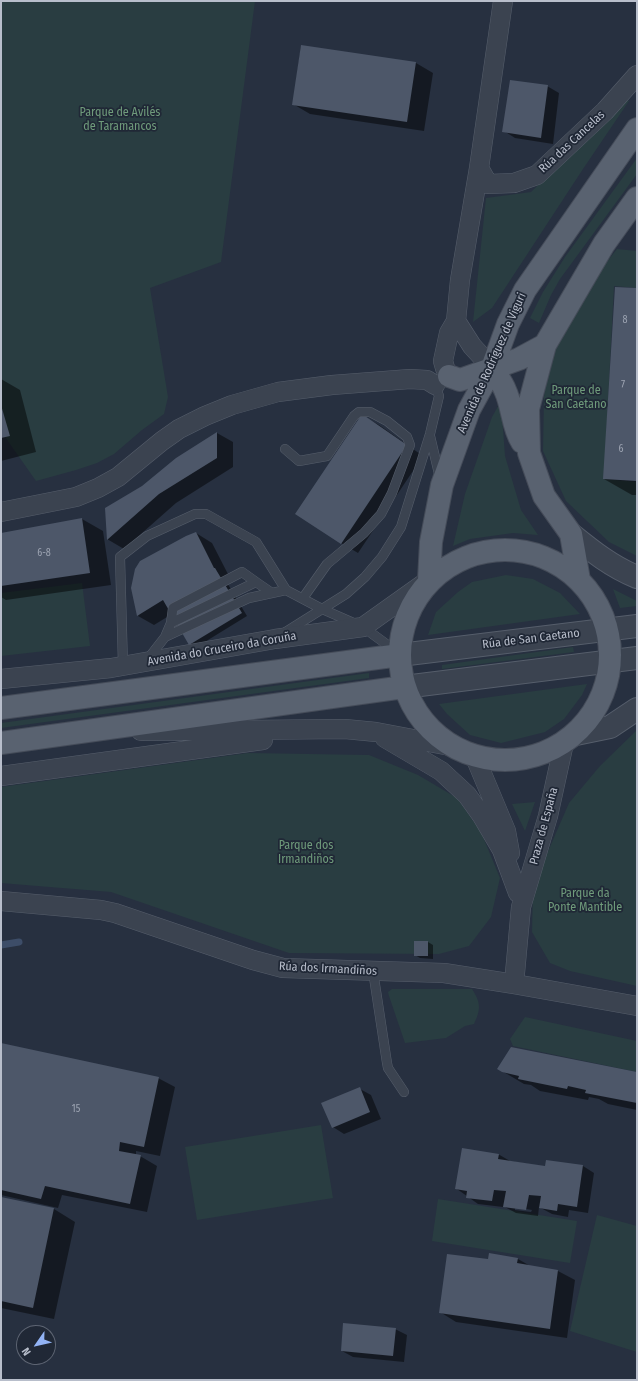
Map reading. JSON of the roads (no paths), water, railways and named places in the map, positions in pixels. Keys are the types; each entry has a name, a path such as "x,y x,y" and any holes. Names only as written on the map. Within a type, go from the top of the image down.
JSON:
{"main road":[{"name":"Avenida de Rodríguez de Viguri","path":"429,580 431,542 442,485 469,410 492,368 508,324 525,290 637,129"},
{"path":"579,580 571,534 544,496 530,453 528,409 546,345 604,244 637,198"},
{"path":"437,380 460,380 519,359 546,345"},
{"path":"492,368 505,389 512,410 516,433 530,453"},
{"path":"437,380 469,410"},
{"name":"Praza de España","path":"502,549 546,557 579,580 600,609 608,631 611,661 606,686 596,708 570,739 533,758 507,761 476,757 450,746 430,730 409,700 404,687 400,664 400,655 408,613 429,580 467,556 502,549"},
{"path":"1,708 400,655"},
{"path":"1,743 404,687"}],"street":[{"path":"1,512 76,497 98,488 118,477 179,429 232,405 278,392 332,385 410,379 437,380 445,368 443,360 449,333 456,321 460,280 479,168 503,1"},
{"name":"Rúa das Cancelas","path":"479,168 488,184 514,183 537,175 605,111 637,75"},
{"path":"456,321 472,346 492,368"},
{"path":"571,534 596,554 622,571 637,577"},
{"name":"Avenida do Cruceiro da Coruña","path":"1,679 145,663 275,639 363,628 429,580"},
{"name":"Rúa de San Caetano","path":"400,655 608,631 637,626"},
{"path":"404,687 637,658"},
{"path":"570,739 610,727 637,709"},
{"path":"76,732 345,729 376,732 450,746"},
{"path":"1,776 345,729"},
{"name":"Praza de España","path":"376,732 441,771 467,794 502,850 519,900"},
{"name":"Praza de España","path":"519,900 548,816 570,739"},
{"name":"Praza de España","path":"476,757 506,831 519,900 514,984"},
{"name":"Rúa dos Irmandiños","path":"1,901 101,910 115,913 253,960 283,968 444,973 637,1006"}],"lane":[{"path":"275,639 346,594 365,577 382,557 401,527 430,434 439,396 437,380"},
{"path":"285,449 299,461 327,456 354,416 359,412 370,412 387,421 407,436 410,445 392,493 380,514 364,533 327,564 303,598"},
{"path":"430,434 442,485"},
{"path":"123,666 120,557 147,536 195,514 206,514 256,542 286,590 363,628 400,655"},
{"path":"145,663 165,637 173,608 242,572 272,593"},
{"path":"170,623 256,582"},
{"path":"165,637 249,598 286,590"},
{"path":"373,971 388,1068 404,1092"}],"waterway":[{"path":"1,945 19,942"}],"park label":[{"name":"Parque de Avilés de Taramancos","path":"120,120"},
{"name":"Parque de San Caetano","path":"576,398"},
{"name":"Parque dos Irmandiños","path":"306,853"},
{"name":"Parque da Ponte Mantible","path":"585,901"}]}
